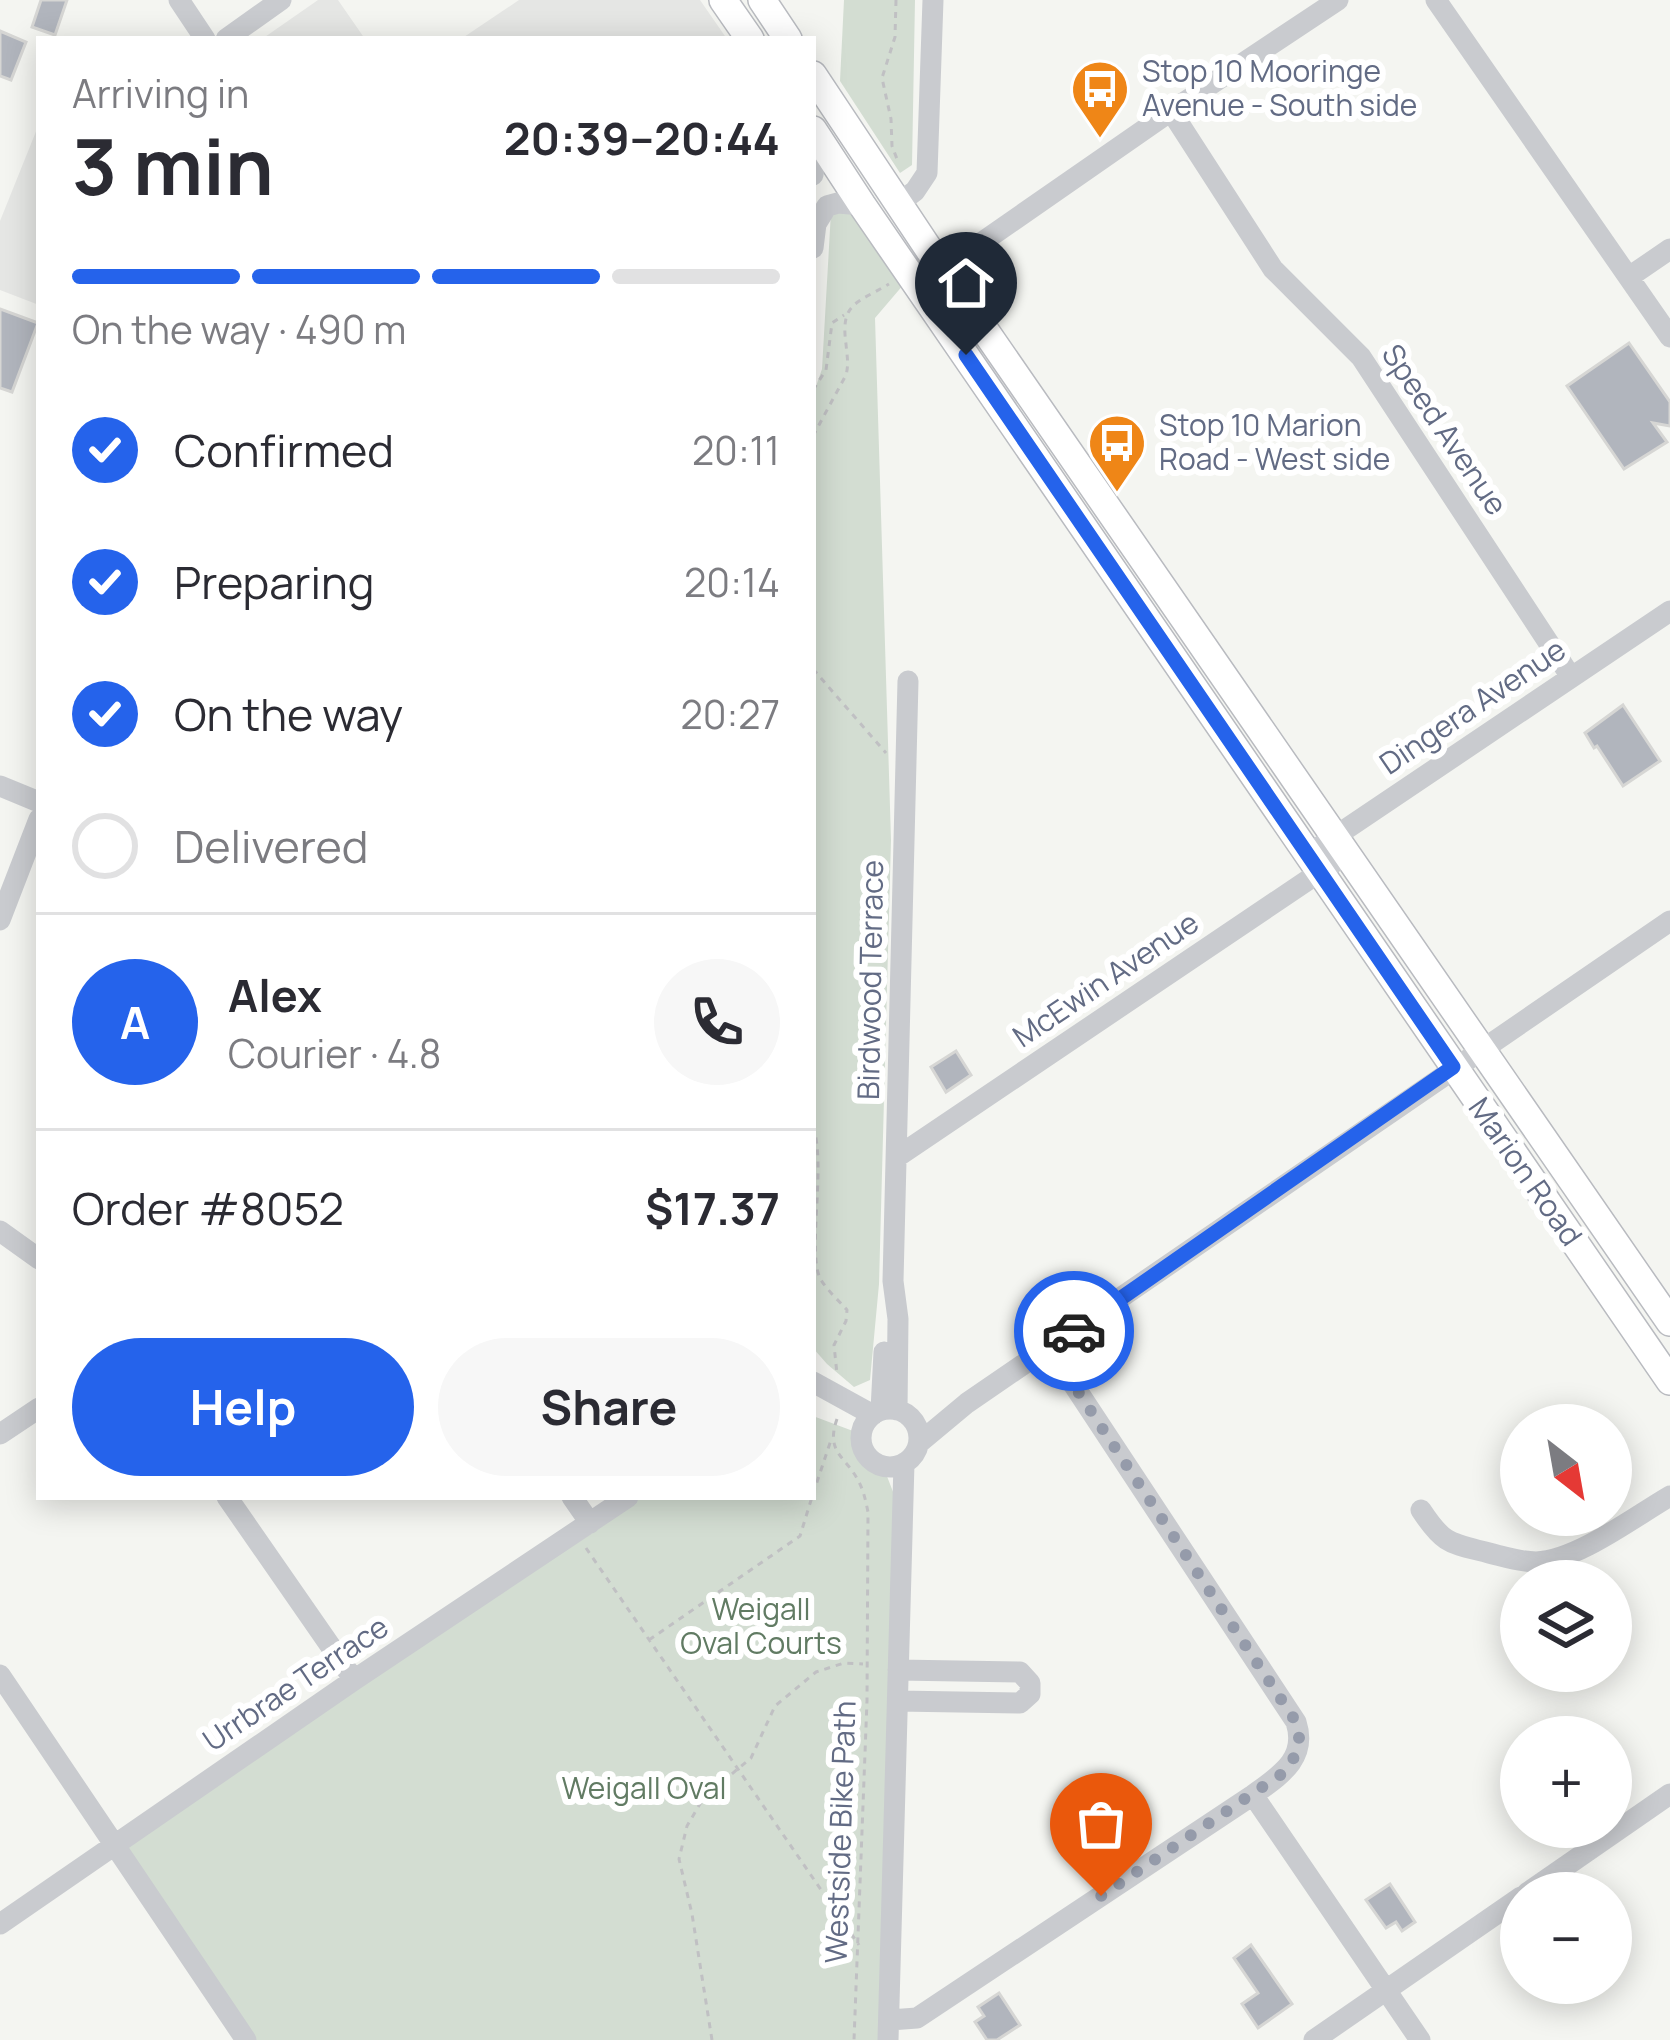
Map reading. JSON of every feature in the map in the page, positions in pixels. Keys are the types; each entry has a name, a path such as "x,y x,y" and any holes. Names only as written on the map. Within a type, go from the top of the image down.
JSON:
{"main road":[{"path":"723,0 748,36"},
{"path":"762,0 786,36"},
{"name":"Marion Road","path":"816,79 1670,1322"},
{"name":"Marion Road","path":"816,136 907,283 1315,863 1670,1381"}],"street":[{"path":"179,0 203,36"},
{"path":"230,36 281,0"},
{"path":"899,203 915,191 927,172 933,0"},
{"path":"907,283 943,269 1339,0"},
{"path":"1436,0 1670,337"},
{"name":"Speed Avenue","path":"1171,111 1273,268 1361,357 1571,677"},
{"path":"816,224 826,206 862,206"},
{"path":"1629,277 1670,249"},
{"name":"Dingera Avenue","path":"1342,844 1670,611"},
{"name":"Birdwood Terrace","path":"891,1422 883,1385 893,1281 908,681"},
{"path":"0,786 36,801"},
{"path":"0,920 36,827"},
{"name":"McEwin Avenue","path":"897,1157 1342,844"},
{"path":"816,1385 891,1422 915,1453 893,1464 872,1460 864,1451 891,1422 967,1403 1670,921"},
{"path":"0,1231 36,1257"},
{"name":"Birdwood Terrace","path":"891,1422 898,1318 893,1281"},
{"path":"893,1464 902,1516 889,2030 917,2018 1253,1795 1286,1771 1299,1750 1296,1722 1047,1350"},
{"path":"842,1404 883,1385"},
{"path":"816,1386 842,1404 891,1422"},
{"path":"0,1434 36,1410"},
{"path":"1421,1510 1448,1542 1518,1561 1541,1562 1578,1552 1670,1496"},
{"path":"229,1500 354,1680"},
{"path":"574,1500 590,1523"},
{"name":"Urrbrae Terrace","path":"0,1924 624,1500"},
{"path":"898,1670 1020,1672 1030,1683 1030,1694 1020,1703 898,1701"},
{"path":"0,1675 246,2040"},
{"path":"1557,1872 1670,1794"},
{"path":"1253,1795 1420,2040"},
{"path":"1314,2040 1500,1912"}],"path":[{"path":"896,0 895,37 882,78 892,146 901,167"},
{"path":"816,430 846,375 845,315 856,303 907,283"},
{"path":"816,385 826,370 832,322 845,315"},
{"path":"816,673 881,750 904,760"},
{"path":"816,1135 820,1184 816,1263 820,1278 847,1310 834,1345 842,1404 816,1486"},
{"name":"Westside Bike Path","path":"832,1439 862,1488 868,1512 854,2040"},
{"path":"649,1640 800,1536 812,1500"},
{"path":"585,1546 859,1945"},
{"path":"712,2040 679,1859 687,1826 704,1797 751,1758 775,1706 816,1672 844,1663 866,1664"}],"shaded area":[{"path":"318,0 338,0 363,36 266,36"},
{"path":"519,0 700,0 725,36 465,36"},
{"path":"36,131 36,304 0,290 0,221"}],"green space":[{"path":"844,0 915,0 912,165 900,173 840,81"},
{"path":"831,212 855,212 904,284 875,318 891,840 879,1284 870,1380 854,1387 816,1351 816,386 822,369"},
{"name":"Weigall Oval","path":"816,1417 861,1434 867,1453 883,1466 902,1515 888,2040 246,2040 115,1844 589,1523 633,1500 816,1500"}],"building":[{"path":"41,0 67,0 55,35 32,27"},
{"path":"0,31 26,42 11,80 0,76"},
{"path":"0,309 36,322 36,328 12,392 0,388"},
{"path":"1629,343 1670,402 1670,426 1653,423 1667,442 1624,469 1567,386"},
{"path":"1623,705 1660,761 1623,786 1585,733"},
{"path":"956,1051 971,1075 946,1092 931,1067"},
{"path":"1390,1884 1415,1922 1402,1931 1396,1922 1386,1928 1366,1900"},
{"path":"1251,1945 1292,2004 1258,2028 1242,2004 1258,1993 1234,1958"},
{"path":"999,1993 1020,2025 997,2040 987,2040 975,2022 984,2016 978,2007"}],"way so far":[{"path":"1074,1331 1047,1350 1300,1734 1299,1750 1286,1771 1101,1896"}],"place":[{"name":"Stop 10 Mooringe Avenue - South side","path":"1100,140"},
{"name":"Stop 10 Marion Road - West side","path":"1117,494"}],"route":[{"path":"966,355 1453,1067 1074,1331"}],"park label":[{"name":"Weigall Oval Courts","path":"761,1627"}]}
